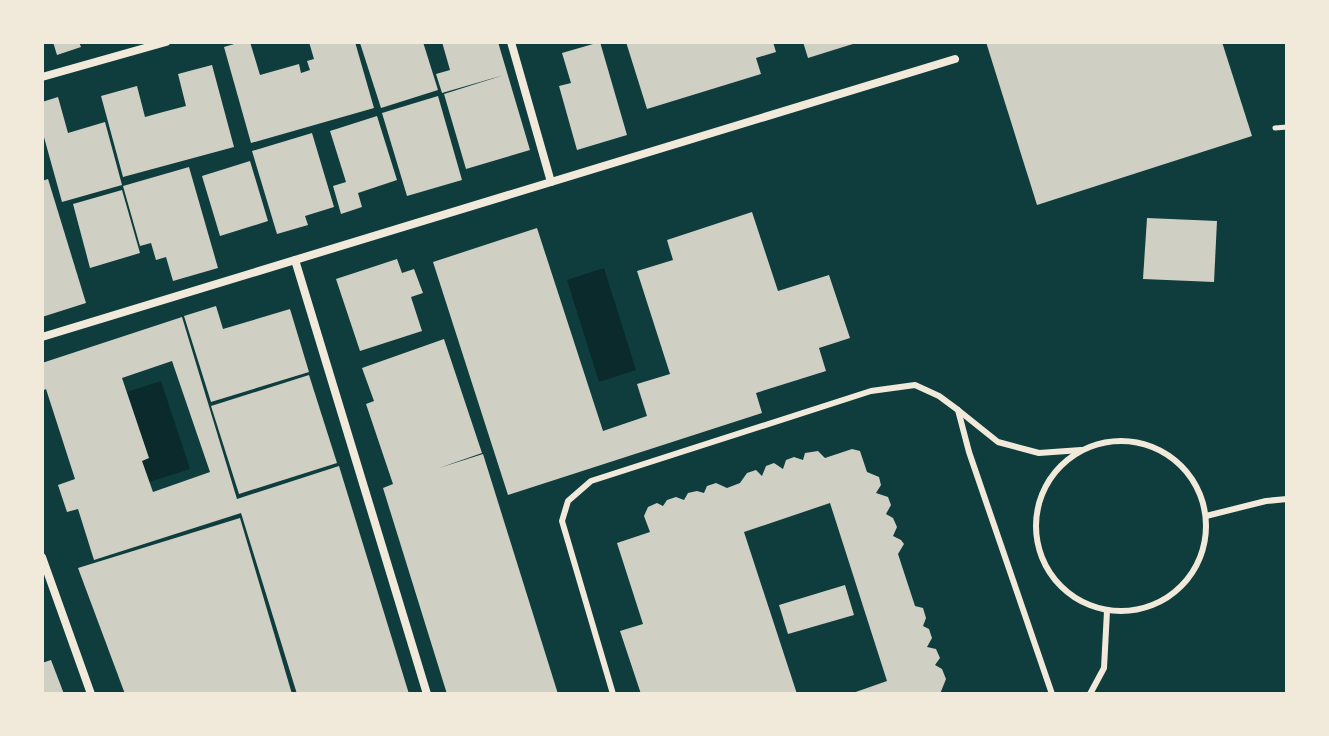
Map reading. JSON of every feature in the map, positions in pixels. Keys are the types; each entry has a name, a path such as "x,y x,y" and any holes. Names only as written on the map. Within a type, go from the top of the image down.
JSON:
{"street":[{"path":"42,77 166,42"},
{"path":"511,42 551,182"},
{"path":"42,337 955,59"},
{"path":"295,260 427,694"},
{"path":"42,557 91,694"}],"lane":[{"path":"613,694 562,521 568,501 591,481 871,391 915,385 939,396 998,442 1039,453 1083,450"},
{"path":"958,410 969,452 1052,694"},
{"path":"1117,440 1144,443 1169,454 1188,472 1202,496 1208,525 1202,554 1188,581 1165,600 1137,611 1107,611 1079,602 1056,583 1041,558 1035,531 1037,505 1049,480 1067,459 1083,450 1117,440"},
{"path":"1206,516 1287,499"},
{"path":"1090,694 1104,668 1107,611"}],"path":[{"path":"1275,128 1287,127"}],"water":[{"path":"604,268 636,370 599,382 567,280"},
{"path":"161,381 190,469 149,482 142,461 149,458 127,392"}],"building":[{"path":"53,42 79,42 81,47 57,55"},
{"path":"250,42 260,75 299,64 301,73 310,70 307,61 314,59 309,42 355,42 374,108 251,143 224,47"},
{"path":"423,42 438,90 381,108 360,43"},
{"path":"442,42 498,42 530,150 466,169 444,94 504,75 442,93 436,74 450,70"},
{"path":"600,42 627,135 577,150 559,86 571,83 562,53"},
{"path":"626,42 773,42 776,52 756,58 761,74 647,109"},
{"path":"803,42 856,42 856,43 808,58"},
{"path":"986,42 1222,42 1252,136 1037,205"},
{"path":"212,65 234,147 123,177 101,96 137,86 145,117 186,106 178,74"},
{"path":"438,96 462,180 407,196 382,113"},
{"path":"58,97 68,133 105,122 122,185 62,202 42,130 42,102"},
{"path":"377,116 397,180 358,193 362,207 341,214 333,186 346,182 330,131"},
{"path":"312,133 334,207 305,216 308,225 277,234 252,151"},
{"path":"250,161 268,221 220,236 202,176"},
{"path":"189,167 218,268 173,281 166,257 156,260 151,243 140,246 123,186"},
{"path":"48,179 86,303 42,317 42,181"},
{"path":"122,190 140,253 90,268 73,204"},
{"path":"752,212 778,291 829,275 850,338 819,348 826,371 756,393 762,413 508,495 433,262 537,228 603,431 647,416 637,384 670,374 637,271 673,260 667,240"},
{"path":"1147,218 1217,221 1214,282 1143,279"},
{"path":"397,259 402,273 414,269 423,293 411,297 422,331 360,351 336,279"},
{"path":"216,306 223,329 290,309 309,372 211,402 184,316"},
{"path":"182,317 237,499 339,466 409,694 297,694 241,513 94,560 78,509 67,512 58,485 75,479 46,389 42,391 42,363","holes":["172,361 210,472 153,492 142,461 149,458 122,378"]},
{"path":"444,339 482,453 439,468 483,454 558,694 447,694 383,488 393,484 366,404 374,401 362,368"},
{"path":"309,375 337,463 239,494 211,406"},
{"path":"852,449 860,451 867,472 879,477 881,485 876,493 888,497 891,505 886,514 893,518 897,527 893,536 904,544 898,554 915,606 923,608 926,618 923,626 929,629 932,638 927,647 936,649 940,658 935,665 942,669 946,679 940,694 850,694 887,681 830,503 744,532 797,694 641,694 620,631 643,624 617,543 650,532 644,516 648,507 657,503 663,506 667,500 676,497 684,500 688,493 704,493 707,486 716,483 727,488 740,483 747,473 756,470 762,476 766,466 774,463 783,469 786,460 794,457 803,460 805,453 818,451 825,458"},
{"path":"240,518 292,694 125,694 78,568"},
{"path":"845,585 854,615 788,634 779,605"},
{"path":"51,660 64,694 42,694 42,663"}]}
